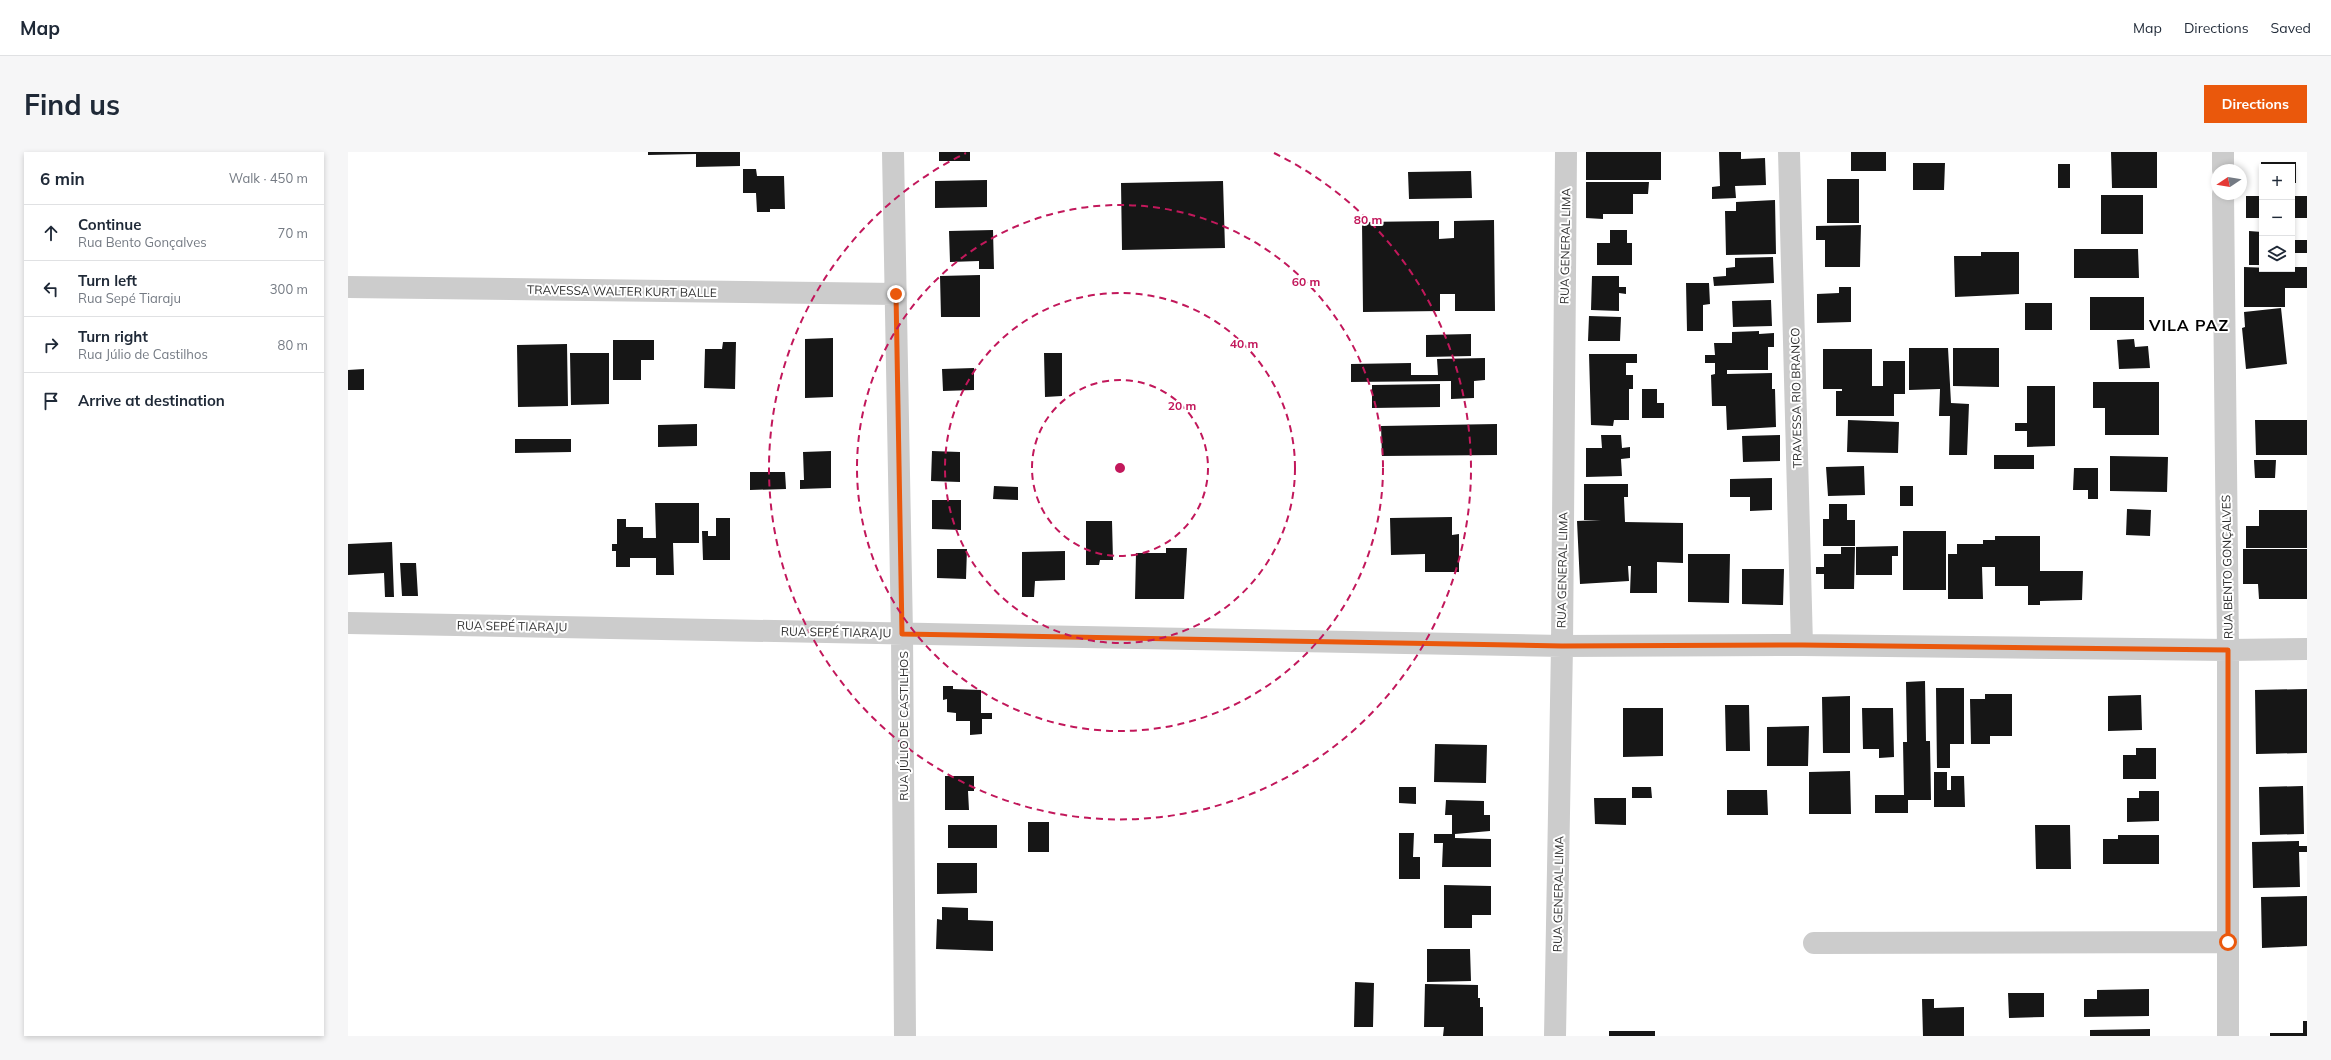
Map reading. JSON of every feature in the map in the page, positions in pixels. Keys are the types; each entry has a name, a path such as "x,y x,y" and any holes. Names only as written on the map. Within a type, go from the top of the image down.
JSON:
{"street":[{"name":"RUA JÚLIO DE CASTILHOS","path":"893,152 902,634 905,1036"},
{"name":"RUA GENERAL LIMA","path":"1555,1036 1562,646 1566,152"},
{"name":"TRAVESSA RIO BRANCO","path":"1789,152 1802,645"},
{"path":"2223,152 2223,164"},
{"name":"RUA BENTO GONÇALVES","path":"2223,200 2228,650 2228,1036"},
{"name":"TRAVESSA WALTER KURT BALLE","path":"348,287 896,294"},
{"name":"RUA SEPÉ TIARAJU","path":"348,623 1562,646 1802,645 2228,650 2307,649"},
{"path":"1814,943 2228,942"}],"building":[{"path":"648,152 740,152 740,166 696,167 696,154 648,155"},
{"path":"939,152 970,152 970,161 939,161"},
{"path":"1586,152 1661,152 1661,180 1586,180"},
{"path":"1719,152 1741,152 1741,159 1765,158 1766,185 1735,186 1736,198 1712,199 1712,187 1720,186"},
{"path":"1851,152 1886,152 1886,171 1851,171"},
{"path":"2111,152 2157,152 2157,188 2112,188"},
{"path":"2261,162 2296,162 2296,183 2295,164 2261,164"},
{"path":"1913,163 1945,163 1944,190 1913,190"},
{"path":"2058,164 2070,164 2070,188 2058,188"},
{"path":"743,169 756,169 757,176 784,176 785,209 770,209 770,212 757,212 756,193 743,193"},
{"path":"1471,171 1472,198 1409,199 1408,172"},
{"path":"1827,179 1859,179 1859,223 1827,223"},
{"path":"987,180 987,207 935,208 935,181"},
{"path":"1223,181 1225,248 1122,250 1121,183"},
{"path":"1586,182 1649,182 1648,194 1633,194 1633,214 1603,214 1603,219 1586,218"},
{"path":"2101,195 2143,195 2143,234 2101,234"},
{"path":"2247,196 2259,196 2259,218 2246,218"},
{"path":"2295,196 2307,196 2307,218 2295,218"},
{"path":"1775,200 1776,254 1726,255 1725,211 1736,211 1736,202"},
{"path":"1494,220 1495,311 1455,311 1455,294 1440,294 1440,311 1363,312 1362,222 1439,221 1439,239 1454,238 1454,221"},
{"path":"1861,225 1860,267 1825,267 1825,240 1816,240 1816,226"},
{"path":"993,230 994,269 979,269 979,261 950,262 949,231"},
{"path":"1610,230 1627,230 1627,243 1632,243 1632,265 1597,265 1597,243 1610,243"},
{"path":"2249,231 2259,232 2259,265 2249,265"},
{"path":"2295,240 2307,240 2307,253 2295,253"},
{"path":"2074,249 2138,249 2139,278 2074,278"},
{"path":"1981,252 2019,252 2019,294 1955,297 1954,256 1981,256"},
{"path":"1773,257 1774,283 1714,286 1713,277 1726,276 1726,268 1735,267 1735,258"},
{"path":"2244,267 2259,268 2259,272 2295,272 2295,267 2307,267 2307,288 2285,288 2285,307 2244,307"},
{"path":"980,275 980,317 941,317 940,276"},
{"path":"1592,276 1619,276 1619,287 1626,287 1626,294 1619,293 1619,311 1591,310"},
{"path":"1686,283 1709,283 1710,304 1703,305 1703,331 1687,331"},
{"path":"1839,287 1851,287 1851,322 1817,323 1817,294 1839,293"},
{"path":"2090,297 2144,297 2144,330 2090,330"},
{"path":"1771,300 1772,326 1733,327 1732,301"},
{"path":"2025,303 2052,303 2052,330 2025,330"},
{"path":"2281,308 2287,364 2246,369 2242,328 2245,327 2244,312"},
{"path":"1589,316 1621,317 1620,341 1588,341"},
{"path":"1759,331 1759,334 1774,333 1774,347 1768,347 1768,370 1727,370 1727,374 1772,373 1772,389 1775,389 1776,427 1727,430 1726,406 1712,406 1711,375 1715,374 1715,363 1705,363 1705,355 1715,355 1714,343 1732,343 1732,332"},
{"path":"1471,334 1471,356 1426,357 1426,335"},
{"path":"833,338 833,397 805,398 805,339"},
{"path":"2134,339 2135,347 2148,346 2150,368 2119,369 2117,340"},
{"path":"613,340 654,340 654,360 641,360 641,380 613,380"},
{"path":"723,342 736,342 735,389 704,388 705,349 722,349"},
{"path":"567,344 568,406 518,407 517,345"},
{"path":"1909,348 1948,348 1951,403 1969,404 1967,455 1949,455 1950,416 1939,416 1940,389 1909,390"},
{"path":"1953,348 1999,348 1999,387 1953,386"},
{"path":"1823,349 1872,349 1872,386 1883,386 1883,361 1905,361 1905,394 1894,394 1894,416 1836,416 1836,391 1842,391 1842,389 1823,389"},
{"path":"570,353 609,353 609,404 571,405"},
{"path":"1044,353 1062,353 1062,396 1045,397"},
{"path":"1589,354 1637,354 1637,363 1626,363 1626,375 1633,375 1633,389 1629,389 1629,420 1614,420 1613,426 1591,425"},
{"path":"1485,358 1485,380 1474,381 1474,398 1451,399 1451,381 1351,382 1351,364 1411,363 1411,375 1438,375 1437,359"},
{"path":"974,368 974,390 943,391 942,369"},
{"path":"364,369 364,390 348,390 348,370"},
{"path":"2093,382 2159,382 2159,435 2105,435 2105,408 2093,408"},
{"path":"1440,384 1440,407 1372,408 1372,385"},
{"path":"2027,386 2055,386 2055,446 2027,447 2027,431 2015,431 2015,423 2027,423"},
{"path":"1642,389 1657,389 1657,403 1664,403 1664,418 1642,418"},
{"path":"1848,420 1899,422 1898,453 1847,452"},
{"path":"2255,420 2307,420 2307,455 2256,455"},
{"path":"697,424 697,446 658,447 658,425"},
{"path":"1497,424 1497,455 1382,456 1381,426"},
{"path":"1601,435 1621,435 1622,448 1630,447 1630,458 1621,459 1622,476 1586,477 1586,448 1602,448"},
{"path":"1780,435 1780,461 1743,462 1742,436"},
{"path":"515,439 571,439 571,452 515,453"},
{"path":"831,451 831,488 800,489 800,480 804,480 803,452"},
{"path":"932,451 960,452 960,482 931,481"},
{"path":"1994,455 2034,455 2034,469 1994,469"},
{"path":"2110,456 2168,457 2167,492 2110,491"},
{"path":"2254,460 2276,460 2275,478 2255,478"},
{"path":"1864,466 1865,495 1828,496 1826,467"},
{"path":"2074,468 2098,468 2098,499 2088,499 2088,490 2073,490"},
{"path":"750,472 785,472 786,489 750,490"},
{"path":"1772,478 1772,510 1750,511 1750,497 1730,497 1730,479"},
{"path":"1584,484 1628,484 1628,497 1624,497 1625,522 1683,523 1683,563 1657,562 1657,593 1630,593 1631,566 1628,566 1629,581 1580,584 1577,521 1601,520 1584,520"},
{"path":"994,486 1018,487 1018,500 993,499"},
{"path":"1900,486 1913,486 1913,506 1900,506"},
{"path":"932,500 961,500 961,530 932,529"},
{"path":"655,503 699,503 699,543 673,543 674,575 656,575 656,558 630,558 630,567 616,567 616,551 612,551 612,544 617,544 617,519 626,519 626,527 643,527 643,538 656,538"},
{"path":"1829,504 1847,504 1847,520 1855,520 1855,546 1823,546 1823,519 1829,519"},
{"path":"2127,509 2151,510 2150,536 2126,535"},
{"path":"2259,510 2307,510 2307,548 2246,548 2246,526 2259,526"},
{"path":"1452,517 1452,535 1459,534 1459,572 1425,572 1425,554 1391,555 1390,518"},
{"path":"716,518 730,518 730,560 703,560 702,531 708,531 708,536 716,536"},
{"path":"1086,521 1112,521 1113,560 1100,560 1099,565 1086,565"},
{"path":"1903,531 1946,531 1946,590 1903,590"},
{"path":"1995,536 2040,536 2040,571 2083,571 2082,600 2040,601 2040,605 2028,605 2028,586 1995,586 1995,567 1982,567 1983,599 1948,599 1948,554 1957,554 1957,544 1983,544 1983,540 1995,540"},
{"path":"392,542 394,597 385,597 384,573 348,575 348,544"},
{"path":"1898,546 1898,556 1892,556 1892,575 1856,575 1856,547"},
{"path":"1841,547 1855,547 1854,589 1824,589 1824,574 1816,574 1816,567 1824,567 1824,554 1841,554"},
{"path":"1166,548 1187,548 1184,599 1135,599 1136,553 1166,553"},
{"path":"937,549 967,549 966,579 937,578"},
{"path":"2243,549 2307,549 2307,599 2259,599 2258,584 2243,584"},
{"path":"1065,551 1065,580 1035,581 1034,597 1022,597 1022,552"},
{"path":"1688,554 1730,554 1729,603 1688,602"},
{"path":"400,563 416,563 418,596 402,596"},
{"path":"1742,569 1784,569 1783,605 1742,604"},
{"path":"1925,681 1926,741 1930,741 1931,800 1908,800 1908,813 1875,813 1875,795 1904,795 1903,742 1907,742 1906,682"},
{"path":"943,686 953,686 953,689 981,690 981,713 992,713 992,719 982,719 982,734 970,735 970,721 956,721 956,713 947,712 947,699 943,700"},
{"path":"1936,688 1964,688 1964,744 1950,744 1950,768 1937,768"},
{"path":"2307,689 2307,753 2256,754 2255,690"},
{"path":"1985,694 2012,694 2012,736 1990,736 1990,744 1971,744 1970,699 1985,699"},
{"path":"2141,695 2142,730 2108,731 2108,696"},
{"path":"1850,696 1850,753 1823,753 1822,697"},
{"path":"1725,705 1749,705 1750,751 1726,751"},
{"path":"1623,708 1663,708 1663,756 1623,757"},
{"path":"1862,708 1893,708 1894,757 1879,758 1879,749 1863,749"},
{"path":"1809,726 1808,766 1767,766 1767,727"},
{"path":"1435,744 1487,745 1486,783 1434,782"},
{"path":"2136,748 2156,748 2156,779 2123,779 2123,755 2136,755"},
{"path":"1850,771 1851,814 1809,814 1809,772"},
{"path":"1934,772 1947,772 1947,790 1951,790 1951,776 1964,776 1965,807 1934,807"},
{"path":"945,776 974,776 974,791 968,791 969,810 945,810"},
{"path":"2303,786 2304,834 2260,835 2259,787"},
{"path":"1399,787 1416,787 1416,804 1399,803"},
{"path":"1632,787 1651,787 1652,798 1632,798"},
{"path":"1727,790 1767,790 1768,815 1727,815"},
{"path":"2139,791 2159,791 2159,821 2127,822 2127,798 2139,798"},
{"path":"1594,798 1626,798 1626,825 1595,824"},
{"path":"1446,800 1484,801 1484,815 1490,815 1490,831 1455,834 1455,838 1491,839 1491,867 1442,867 1443,843 1434,843 1434,834 1452,834 1452,815 1445,815"},
{"path":"1028,822 1049,822 1049,852 1028,852"},
{"path":"948,825 997,825 997,848 948,848"},
{"path":"2035,825 2070,825 2071,869 2036,869"},
{"path":"1399,833 1414,833 1413,857 1420,857 1420,879 1399,879"},
{"path":"2118,835 2159,835 2159,864 2103,864 2103,839 2118,839"},
{"path":"2299,841 2299,846 2307,846 2307,852 2299,852 2300,887 2253,888 2252,842"},
{"path":"937,863 977,863 977,893 937,894"},
{"path":"1444,885 1491,886 1491,915 1472,915 1472,928 1444,928"},
{"path":"2307,896 2307,946 2262,948 2261,897"},
{"path":"942,907 968,908 968,920 993,921 993,951 936,949 937,919 942,920"},
{"path":"1427,949 1470,949 1471,981 1427,982"},
{"path":"1355,982 1374,983 1373,1027 1354,1027"},
{"path":"1425,984 1478,985 1480,1007 1483,1007 1483,1036 1443,1036 1444,1027 1424,1027"},
{"path":"2149,989 2149,1016 2084,1017 2084,999 2097,999 2097,990"},
{"path":"2008,993 2044,993 2044,1017 2009,1018"},
{"path":"1922,999 1934,999 1934,1008 1964,1007 1964,1036 1923,1036"},
{"path":"2303,1021 2307,1021 2307,1036 2270,1036 2270,1033 2303,1033"},
{"path":"2150,1029 2150,1036 2090,1036 2090,1030"},
{"path":"1609,1031 1655,1031 1655,1036 1609,1036"}],"district":[{"name":"VILA PAZ","path":"2189,325"}],"route":[{"path":"896,294 902,634 1562,646 1802,645 2228,650 2228,942"}]}
